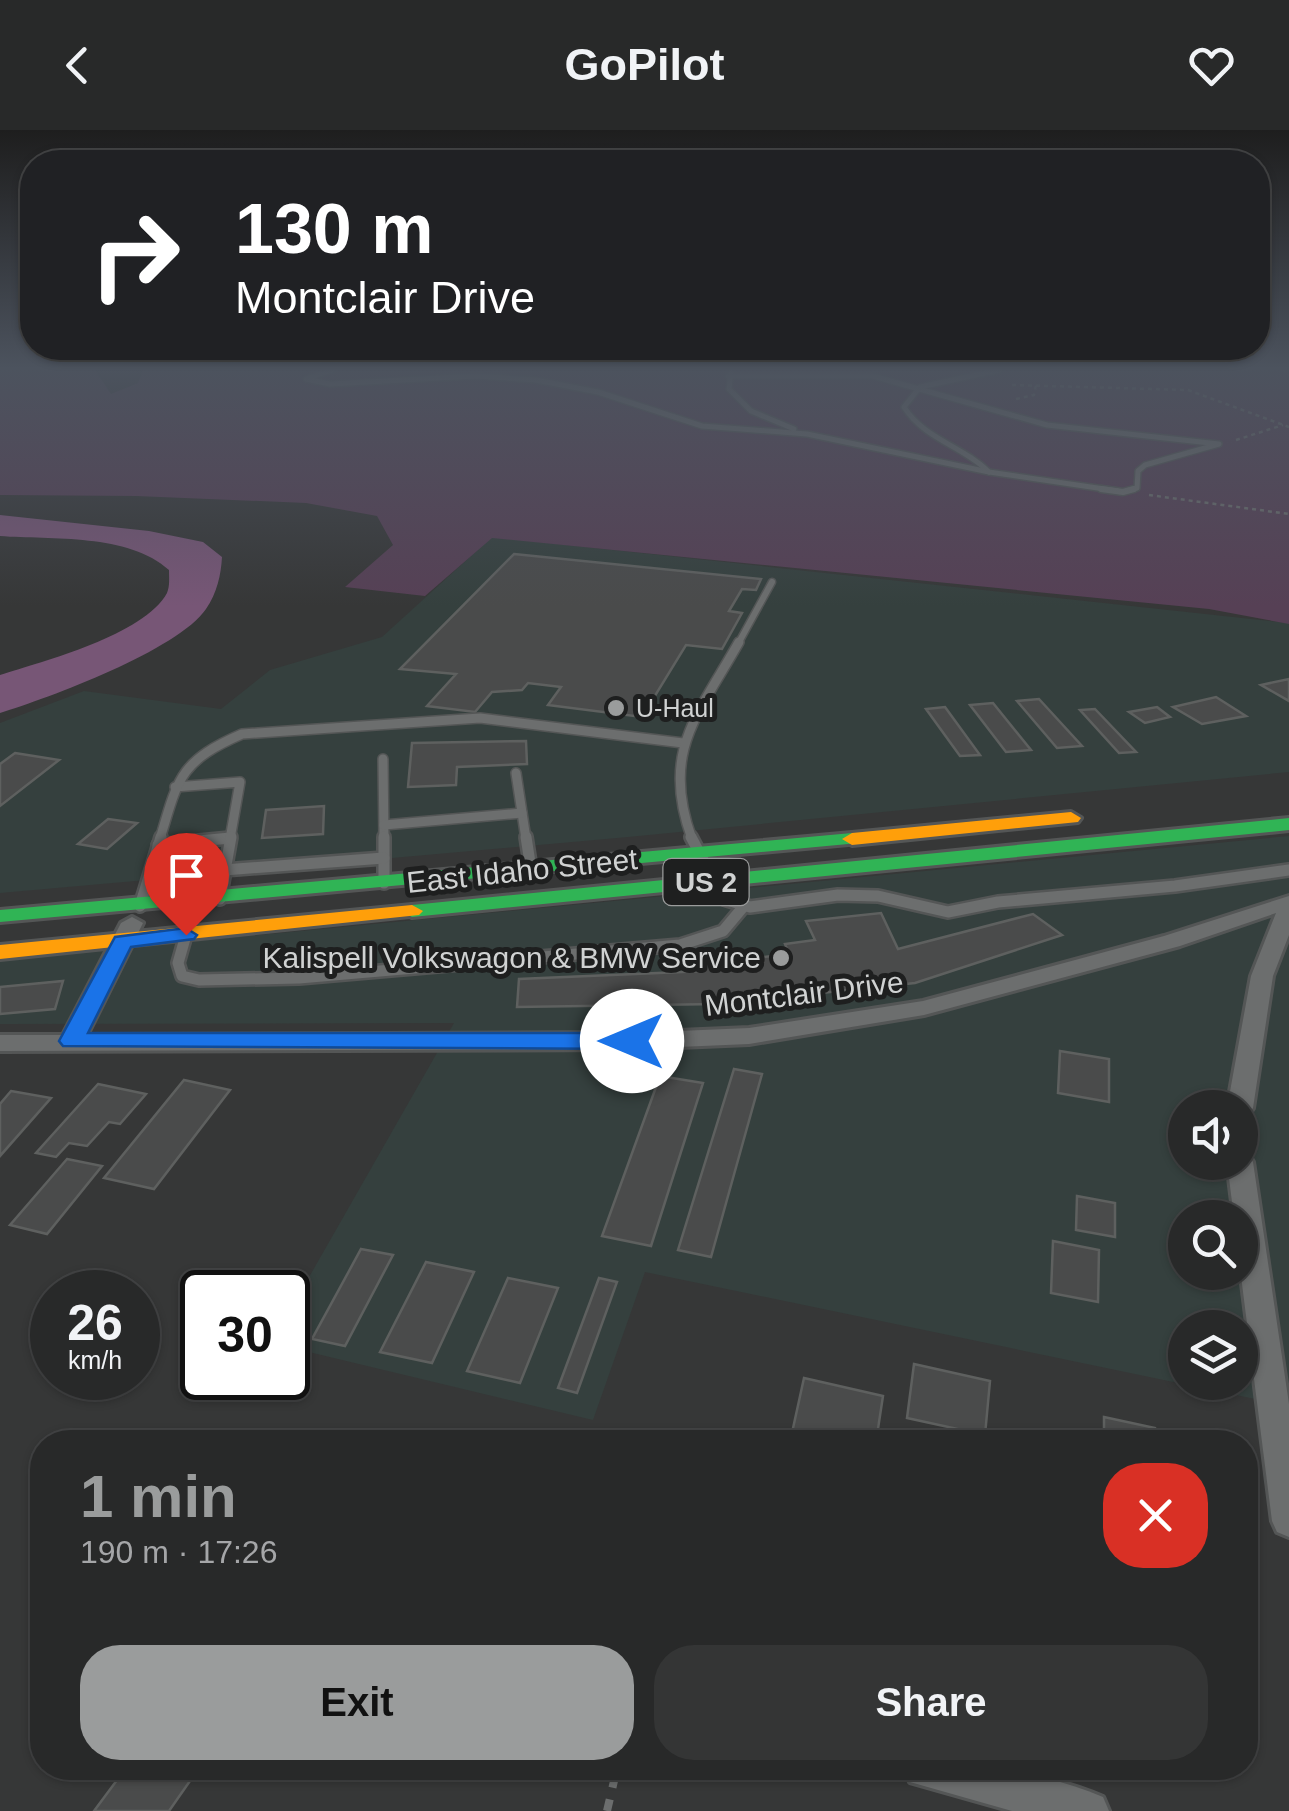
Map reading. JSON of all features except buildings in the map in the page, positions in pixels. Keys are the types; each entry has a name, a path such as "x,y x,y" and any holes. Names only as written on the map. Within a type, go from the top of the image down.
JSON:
{"highway":[{"name":"East Idaho Street","path":"0,952 132,924 220,898 1090,817"},
{"name":"East Idaho Street","path":"0,916 132,924 186,935 1289,824"},
{"path":"311,922 388,899 648,866 700,852"},
{"path":"0,928 110,917 132,924"}],"street":[{"path":"1243,1090 1262,976 1289,905"},
{"name":"Montclair Drive","path":"0,1042 632,1041 749,1036 924,1008 1289,905"},
{"path":"72,1041 132,924"},
{"path":"1242,1180 1289,1522"},
{"path":"970,1780 1089,1811"}],"lane":[{"path":"876,448 988,472 1123,492 1137,488 1138,471 1145,465 1209,448"},
{"path":"961,448 978,459 988,472"},
{"path":"772,582 683,743 676,770 679,792 700,852 724,899 744,906 878,896 948,912 998,902 1175,886 1289,870"},
{"path":"132,924 175,787 191,762 216,744 242,734 480,718 683,743"},
{"path":"383,759 384,883"},
{"path":"516,773 530,868"},
{"path":"175,787 240,782 220,898"},
{"path":"384,826 522,813"},
{"path":"158,845 230,838"},
{"path":"224,870 384,858"},
{"path":"186,935 178,963 182,976 198,980 299,978 680,945 723,931 744,906"}],"path":[{"path":"1123,492 1289,514"},
{"path":"608,1811 614,1780"}],"shaded area":[{"path":"0,448 1289,448 1289,624 1209,609 492,538 425,596 345,587 393,545 377,516 306,503 0,495"},
{"path":"0,515 149,531 203,542 222,557 216,590 191,625 141,656 0,713 0,675 66,654 137,622 167,593 169,570 152,558 111,544 0,536"},
{"path":"492,537 1289,623 1289,772 0,893 0,723 84,691 221,709 270,670 382,637"},
{"path":"1289,836 1289,1406 1258,1400 1258,1310 1168,1310 1168,1381 645,1272 593,1420 310,1352 310,1275 454,1023 0,1024 0,960"}],"traffic: fast":[{"path":"412,911 1289,824"},
{"path":"0,916 852,839"}],"traffic: slow":[{"path":"852,839 1071,818"},
{"path":"0,952 412,911"}],"place":[{"name":"U-Haul","path":"616,708"},
{"name":"Kalispell Volkswagon & BMW Service","path":"781,958"}],"route":[{"path":"186,935 123,941 72,1041 632,1041"}]}
